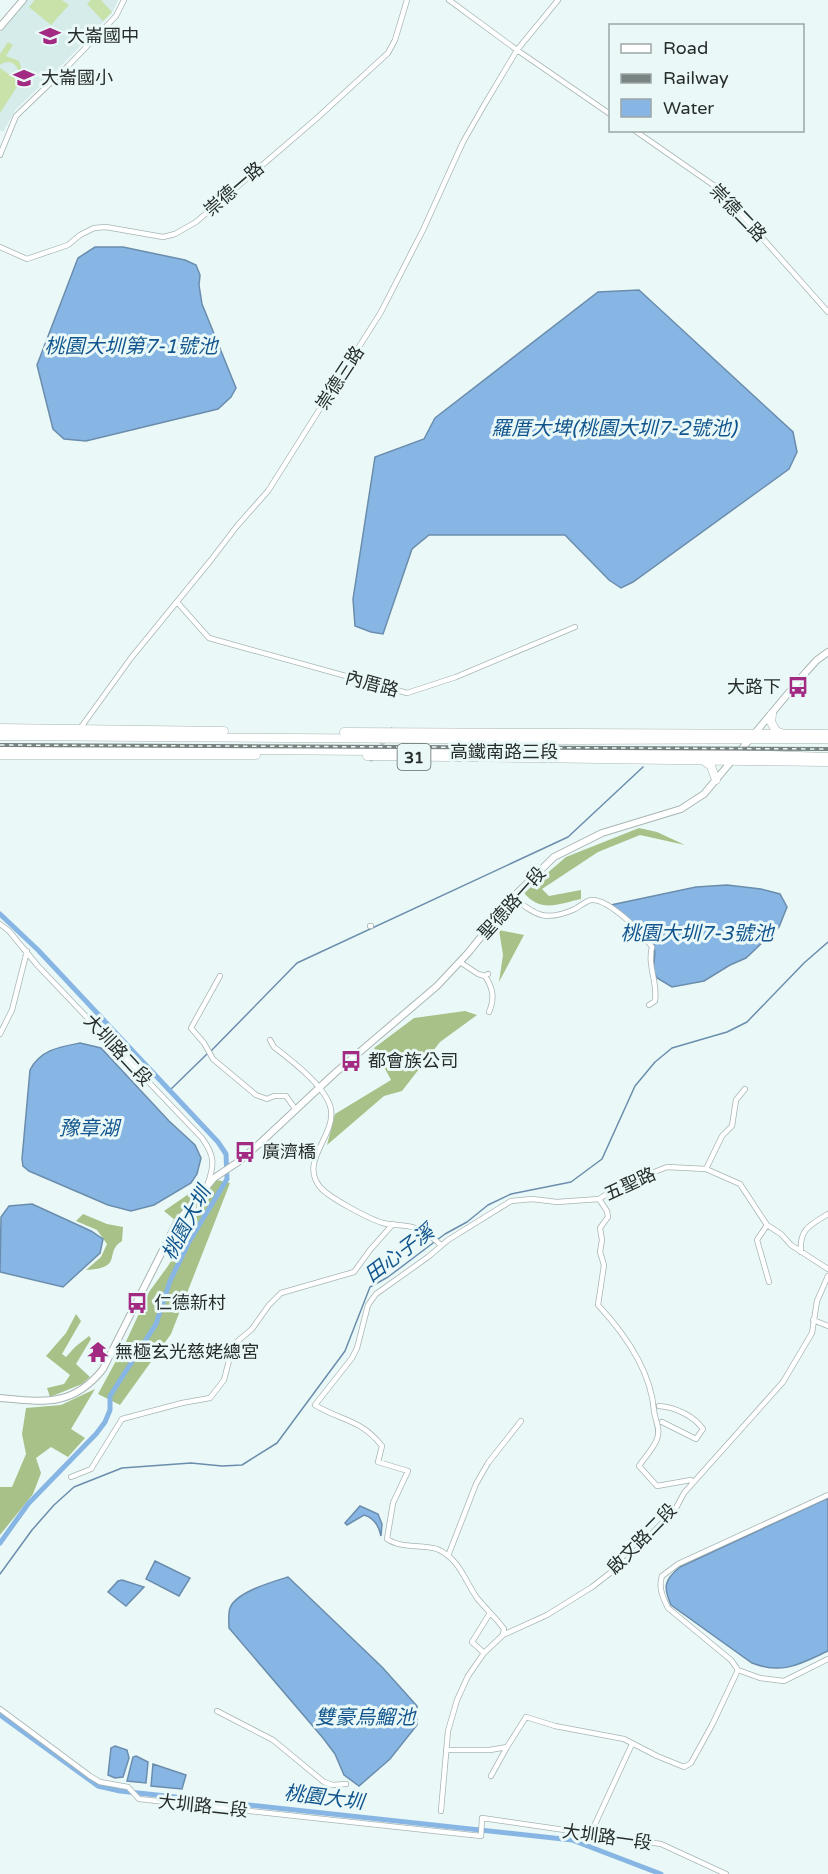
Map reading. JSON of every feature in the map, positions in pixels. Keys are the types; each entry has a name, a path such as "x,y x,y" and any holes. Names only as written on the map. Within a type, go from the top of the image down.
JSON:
{"main road":[{"path":"772,714 771,722 776,731 783,734"},
{"name":"高鐵南路三段","path":"0,728 753,737 762,740 828,740"},
{"path":"186,736 205,731"},
{"path":"544,734 572,740"},
{"name":"高鐵南路三段","path":"0,736 716,740 783,734 828,734"},
{"path":"716,740 724,746 725,750 721,754"},
{"path":"762,740 764,755"},
{"name":"高鐵南路三段","path":"0,748 721,754 736,757 828,762"},
{"name":"高鐵南路三段","path":"0,754 312,755 705,761 764,755 828,756"},
{"path":"705,761 711,766 716,780"}],"street":[{"path":"0,27 23,0"},
{"path":"0,155 16,116 116,16 124,0"},
{"name":"崇德一路","path":"0,246 27,259 68,245 94,228 106,227 163,237 175,234 196,222 316,119 388,53 395,40 406,0"},
{"path":"449,0 609,113"},
{"name":"崇德三路","path":"79,730 131,658 268,491 366,338 414,249 463,142 517,50 558,0"},
{"name":"崇德二路","path":"637,132 719,189 828,312"},
{"name":"內厝路","path":"177,602 208,638 407,693 456,677 575,627"},
{"name":"聖德路一段","path":"208,1185 214,1178 238,1162 382,1032 423,999 460,963 513,897 554,857 602,833 690,805 704,794 817,660 828,652"},
{"path":"513,897 529,910 550,917 591,900 601,902 617,911 652,947 651,974 657,989 655,1000 649,1005"},
{"name":"大圳路二段","path":"0,924 103,1032 122,1056 202,1138 214,1166 208,1185"},
{"path":"0,1034 12,1010 27,951"},
{"path":"460,963 478,974 487,975 492,988 493,1002 489,1012"},
{"path":"220,976 191,1028 208,1053 256,1095 267,1099 274,1096 286,1096 296,1110"},
{"path":"270,1040 274,1047 320,1087 331,1109 331,1120 313,1164 312,1174 321,1188 352,1209 383,1223 415,1228 441,1245"},
{"path":"706,1169 722,1136 732,1126 736,1100 745,1089"},
{"name":"五聖路","path":"448,1556 432,1548 393,1543 387,1539 393,1503 408,1471 378,1462 382,1446 375,1438 350,1420 315,1405 352,1358 357,1348 368,1305 376,1294 441,1245 511,1201 532,1199 557,1202 599,1199 621,1185 667,1167 706,1169 731,1179 744,1188 766,1225 781,1234 791,1245 828,1269"},
{"path":"0,1398 34,1401 57,1400 83,1390 94,1380 103,1369 177,1222 208,1185"},
{"path":"599,1199 608,1217 600,1228 602,1240 600,1252 604,1265 598,1305 615,1324 637,1357 651,1386 654,1414 658,1422 657,1439 639,1466 657,1486 691,1480 694,1482"},
{"path":"801,1252 801,1236 828,1214"},
{"path":"71,1477 91,1469 122,1419 210,1398 224,1380 233,1345 252,1329 269,1305 281,1293 354,1272 393,1224"},
{"path":"766,1225 757,1240 769,1282"},
{"name":"啟文路二段","path":"441,1811 448,1731 457,1700 468,1676 484,1653 503,1635 547,1615 592,1587 627,1560 676,1509 684,1493 783,1382 812,1334 817,1301 828,1276"},
{"path":"813,1320 828,1326"},
{"path":"659,1406 668,1407 694,1419 703,1429 696,1439 662,1422"},
{"path":"503,1635 504,1629 497,1618 471,1590 466,1577 448,1556 476,1484 488,1463 521,1421"},
{"path":"828,1495 678,1564 662,1575 660,1582 668,1608 730,1660 738,1670 760,1678 784,1681 828,1659"},
{"path":"484,1653 472,1642 490,1613"},
{"path":"491,1776 526,1717 555,1726 624,1739 684,1767 692,1763 738,1670"},
{"name":"大圳路二段","path":"0,1709 100,1782 128,1787 139,1799 481,1836 482,1818"},
{"path":"217,1711 273,1740 324,1782 333,1785 346,1784"},
{"path":"590,1835 632,1744"},
{"path":"446,1750 490,1750 507,1747"},
{"name":"大圳路一段","path":"482,1818 661,1844 726,1874"}],"shaded area":[{"name":"大崙國中","path":"27,0 118,0 112,13 16,109 3,132 0,130 0,33"}],"green space":[{"path":"35,0 62,0 69,5 51,25 29,7"},
{"path":"91,0 101,0 112,12 103,21 87,4"},
{"path":"8,42 13,45 6,56 19,61 24,76 0,113 0,68 16,79 19,74 17,67 10,62 0,65 0,54"},
{"path":"639,828 657,832 685,845 640,835 598,852 542,889 549,896 581,890 581,899 557,905 543,905 530,899 524,893 566,857"},
{"path":"499,930 524,935 499,982 503,955"},
{"path":"465,1011 477,1015 440,1042 402,1091 384,1096 327,1145 335,1114 391,1080 374,1048 414,1018"},
{"path":"217,1180 230,1183 171,1334 120,1405 98,1394 149,1292 191,1230 197,1204"},
{"path":"203,1184 175,1220 164,1211"},
{"path":"83,1214 107,1224 123,1227 122,1241 114,1250 110,1263 98,1269 86,1270 101,1257 107,1244 97,1230 76,1221"},
{"path":"76,1314 81,1321 62,1354 66,1357 89,1336 91,1339 76,1364 90,1377 82,1384 50,1397 47,1388 64,1384 70,1375 46,1356 66,1333"},
{"path":"95,1389 71,1429 85,1438 68,1457 51,1447 36,1458 41,1473 33,1494 0,1535 0,1487 12,1487 26,1454 22,1434 26,1408 61,1405"}],"water":[{"name":"桃園大圳第7-1號池","path":"95,247 123,247 185,260 196,265 200,275 202,304 236,388 231,397 218,409 86,441 64,439 53,429 37,365 78,258"},
{"name":"羅厝大埤(桃園大圳7-2號池)","path":"639,290 793,432 797,452 789,469 633,582 621,588 609,580 565,535 429,535 412,549 383,634 355,626 353,599 375,457 424,439 435,418 598,292"},
{"name":"桃園大圳7-3號池","path":"727,885 780,894 787,907 779,927 746,958 704,981 672,987 657,978 653,970 655,953 653,941 611,905 696,887"},
{"name":"豫章湖","path":"80,1043 101,1048 169,1121 195,1145 201,1158 197,1174 191,1183 154,1205 131,1211 108,1205 29,1171 23,1166 30,1070 34,1063 45,1054 58,1048"},
{"path":"32,1204 91,1231 103,1239 100,1253 63,1287 0,1272 1,1217 9,1206"},
{"path":"828,1498 828,1651 809,1660 782,1668 752,1663 671,1605 666,1584 680,1567"},
{"path":"360,1506 378,1514 382,1524 381,1536 376,1523 368,1516 364,1515 347,1525 345,1523"},
{"path":"155,1561 190,1578 179,1596 146,1579"},
{"name":"雙豪烏鰡池","path":"288,1577 382,1667 417,1706 417,1725 390,1759 359,1786 344,1775 335,1754 323,1738 229,1628 230,1608 239,1597 255,1588"},
{"path":"122,1580 144,1587 126,1606 108,1592 118,1581"},
{"path":"115,1746 127,1750 129,1758 123,1777 115,1778 108,1775 111,1748"},
{"path":"136,1756 148,1762 146,1783 127,1781 133,1757"},
{"path":"153,1764 186,1775 182,1789 151,1786"}],"waterway":[{"path":"211,1051 297,963 568,837 643,767"},
{"name":"桃園大圳","path":"0,914 38,950 218,1142 226,1154 227,1179 189,1242 170,1281 156,1324 110,1396 110,1410 105,1422 28,1504 0,1543"},
{"name":"田心子溪","path":"0,1574 32,1530 74,1487 122,1468 191,1463 242,1465 277,1443 345,1351 370,1287 388,1277 488,1205 511,1194 571,1182 602,1159 635,1086 655,1062 672,1048 727,1032 747,1022 804,963 828,942"},
{"path":"169,1091 207,1054"},
{"name":"桃園大圳","path":"0,1715 98,1786 120,1791 572,1840 661,1874"}],"tunnel":[{"path":"370,761 393,728"}],"railway":[{"path":"0,745 828,749"}],"place":[{"name":"大崙國中","path":"50,36"},
{"name":"大崙國小","path":"24,78"},
{"name":"大路下","path":"798,687"},
{"name":"都會族公司","path":"351,1061"},
{"name":"廣濟橋","path":"245,1152"},
{"name":"仁德新村","path":"137,1303"},
{"name":"無極玄光慈姥總宮","path":"98,1352"}]}
